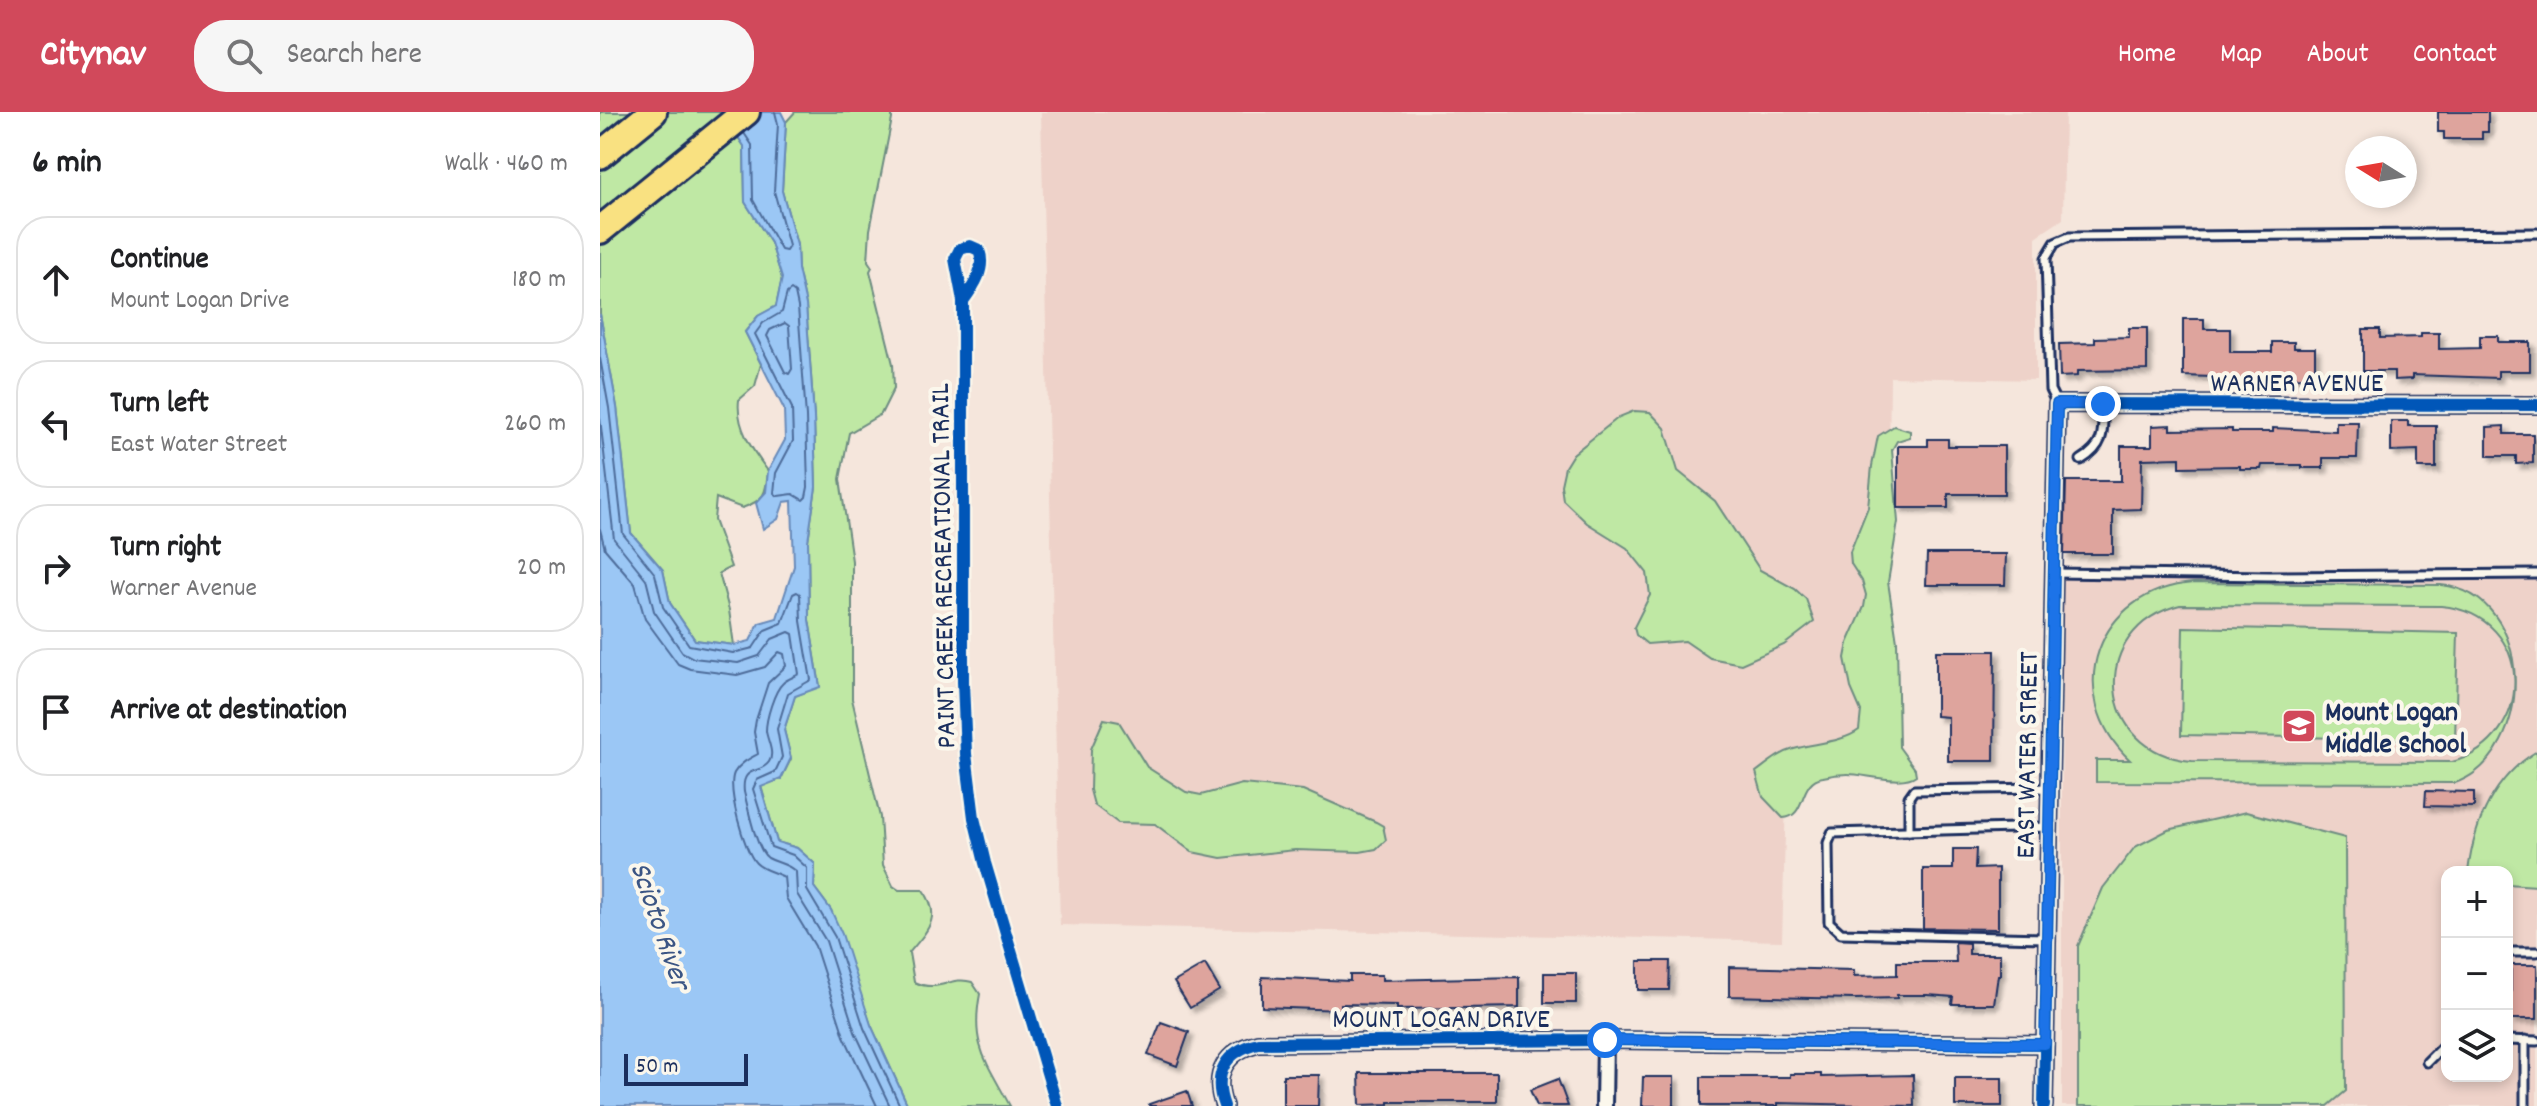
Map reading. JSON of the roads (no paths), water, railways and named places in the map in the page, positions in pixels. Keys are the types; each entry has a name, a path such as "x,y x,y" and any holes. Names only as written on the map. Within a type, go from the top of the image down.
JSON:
{"highway":[{"path":"600,155 653,112"},
{"path":"600,230 746,112"}],"street":[{"name":"WARNER AVENUE","path":"2057,404 2537,405"},
{"name":"EAST WATER STREET","path":"2044,1106 2057,404"},
{"name":"MOUNT LOGAN DRIVE","path":"1224,1106 1220,1083 1222,1068 1230,1056 1243,1047 1258,1043 1605,1040 2045,1044"},
{"path":"1604,1106 1605,1040"}],"lane":[{"path":"2057,404 2050,390 2046,258 2055,243 2069,237 2537,233"},
{"path":"2081,460 2095,452 2101,442 2103,404"},
{"path":"2054,573 2269,576 2537,574"},
{"path":"1909,831 1909,797 1914,790 2050,788"},
{"path":"2047,938 1841,933 1829,922 1828,843 1832,833 2050,827"},
{"path":"2513,952 2537,952"},
{"path":"2513,1040 2537,1041"},
{"path":"2525,1040 2525,1106"},
{"path":"2427,1062 2441,1048"}],"water":[{"name":"Scioto River","path":"721,112 781,112 786,122 782,191 797,245 798,269 806,305 814,417 816,487 808,541 809,620 820,687 795,696 784,730 791,758 781,779 761,787 777,842 797,848 815,864 814,887 831,910 842,934 871,1025 908,1106 600,1106 600,314 617,407 631,533 663,570 670,603 695,640 734,645 750,641 759,623 777,618 794,566 792,501 784,502 778,519 763,529 756,503 766,492 768,471 785,440 784,409 745,332 758,316 776,306 782,278 771,243 745,202 744,146"}],"place":[{"name":"Mount Logan Middle School","path":"2299,726"}]}
